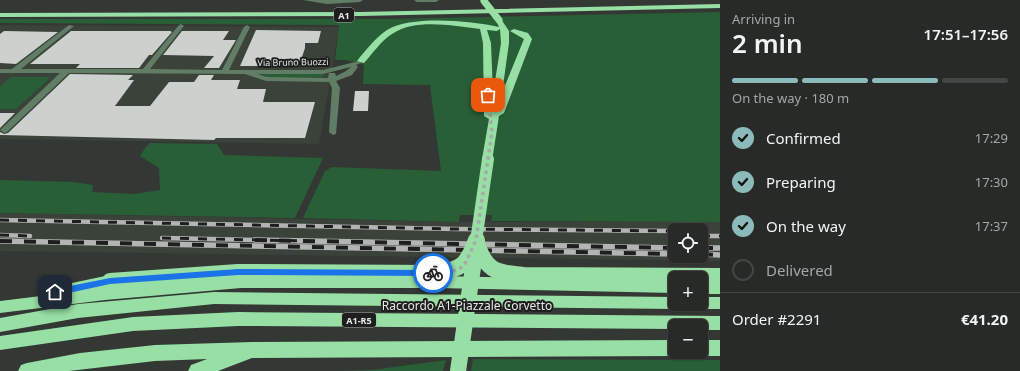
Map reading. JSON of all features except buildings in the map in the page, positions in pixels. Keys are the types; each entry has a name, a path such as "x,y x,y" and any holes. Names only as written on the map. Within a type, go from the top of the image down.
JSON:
{"highway":[{"path":"458,371 505,43 505,31 499,20 484,1"},
{"path":"480,10 720,1"},
{"path":"480,10 720,6"},
{"name":"A1","path":"0,10 480,10"},
{"name":"A1","path":"0,15 238,15 480,10"},
{"path":"361,61 390,32 403,26 430,24 497,29"},
{"path":"483,28 487,43 488,110 492,132"},
{"path":"492,132 528,39 525,35 514,31"},
{"path":"476,240 480,258 485,265 495,271 506,274 720,276"},
{"path":"0,303 110,281 238,272 452,272 464,266 476,240"},
{"path":"0,307 105,294 241,282 436,282 668,287"},
{"path":"708,288 720,288"},
{"name":"Raccordo A1-Piazzale Corvetto","path":"0,325 78,311 214,298 668,303"},
{"path":"708,303 720,303"},
{"name":"Raccordo A1-Piazzale Corvetto","path":"0,344 133,324 238,320 720,323"},
{"path":"27,371 80,361 155,353 252,350 668,348"},
{"path":"708,348 720,348"},
{"path":"198,371 252,350"}],"street":[{"path":"306,0 327,2 360,0"},
{"path":"417,0 436,0"},
{"path":"14,71 71,26"},
{"path":"145,71 181,26"},
{"path":"226,71 247,26"},
{"name":"Via Bruno Buozzi","path":"0,71 323,72 339,69 361,61"},
{"name":"Via Bruno Buozzi","path":"242,72 266,79 332,80 349,73 361,61"},
{"path":"4,130 68,71"},
{"path":"259,78 260,74 268,72"},
{"path":"323,72 332,74 332,80 336,88 333,132"}],"shaded area":[{"path":"0,25 339,27 319,144 0,139"},
{"path":"0,213 459,222 720,222 720,261 708,261 708,223 668,223 668,260 0,251"}],"green space":[{"path":"720,12 720,222 491,221 492,215 460,215 459,222 303,218 325,171 332,167 441,171 430,85 363,84 364,65 346,60 335,60 339,25 0,23 0,19 392,19"},
{"path":"264,74 323,74 324,77 267,78"},
{"path":"11,77 51,77 16,109 0,109 0,86"},
{"path":"150,143 217,144 224,155 323,158 295,218 0,213 0,180 73,182 93,185 92,192 134,194 160,190 159,168 140,156"},
{"path":"473,359 720,360 720,371 471,371"},
{"path":"446,360 443,371 340,371 372,370"}],"railway":[{"path":"0,220 456,229 668,231"},
{"path":"0,235 30,236"},
{"path":"708,236 720,236"},
{"path":"162,238 290,241"},
{"path":"255,240 290,241"},
{"path":"0,241 668,254"},
{"path":"290,241 668,248"},
{"path":"290,241 306,241"},
{"path":"708,248 720,248"},
{"path":"708,254 720,255"}],"way so far":[{"path":"433,273 452,272 464,266 476,240 492,132 488,110 488,95"}],"route":[{"path":"55,292 110,281 238,272 433,273"}]}
